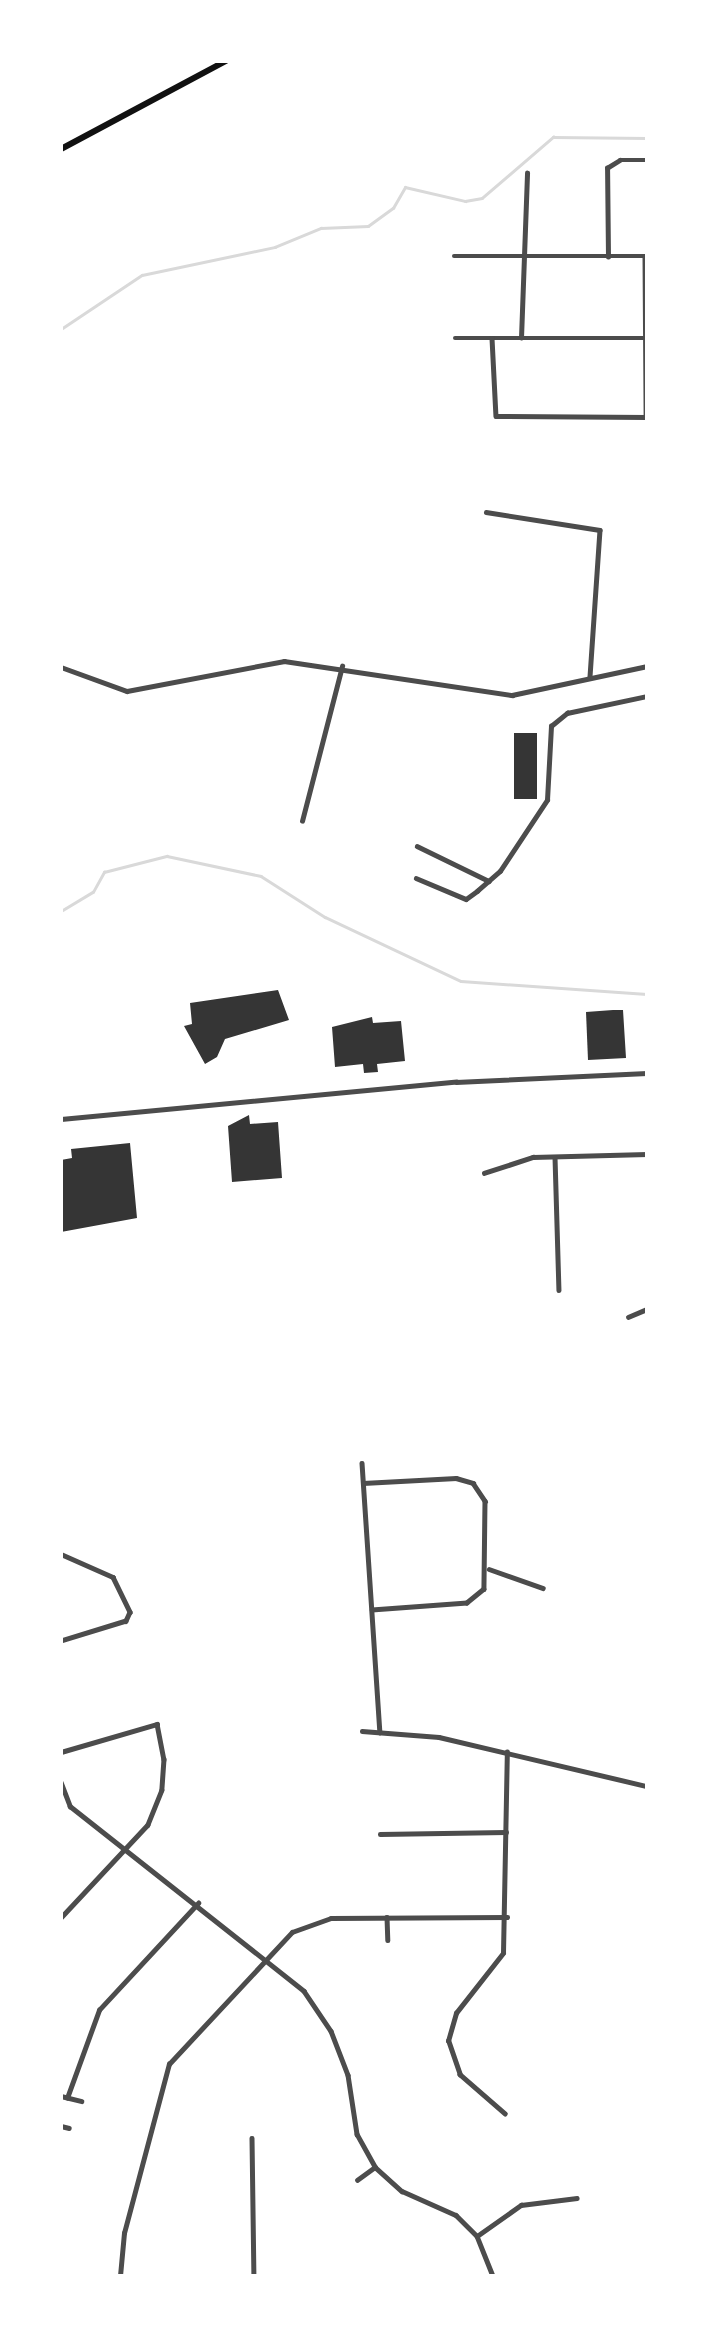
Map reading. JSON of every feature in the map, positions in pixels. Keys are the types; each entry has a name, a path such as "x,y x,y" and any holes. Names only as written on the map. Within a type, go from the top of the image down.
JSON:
{"main road":[{"path":"61,149 226,61"}],"street":[{"path":"608,257 607,168 620,160 647,160"},
{"path":"521,338 527,173"},
{"path":"454,256 646,256 646,417 496,416 492,338"},
{"path":"455,338 646,338"},
{"path":"486,512 600,530 590,677"},
{"path":"61,667 127,691 284,661 342,666 475,694 512,695 647,666"},
{"path":"302,821 342,666"},
{"path":"416,878 466,899 489,881 547,800 551,726 567,713 647,696"},
{"path":"417,846 489,881"},
{"path":"61,1119 456,1082 647,1073"},
{"path":"484,1172 521,1158 647,1154"},
{"path":"555,1157 559,1290"},
{"path":"628,1317 647,1309"},
{"path":"362,1463 380,1732"},
{"path":"363,1483 456,1478 473,1483 485,1501 489,1569 485,1589 467,1603 372,1610"},
{"path":"61,1554 113,1577 130,1612 126,1621 61,1641"},
{"path":"489,1569 543,1588"},
{"path":"61,1752 157,1724 162,1790 148,1825 127,1853 61,1918"},
{"path":"362,1731 507,1752 647,1786"},
{"path":"505,2114 460,2075 448,2041 456,2012 503,1954 507,1917 507,1752"},
{"path":"61,1782 70,1805 127,1853 198,1903 304,1991 331,2031 348,2075 357,2134 375,2167 402,2191 456,2215 477,2235 493,2276"},
{"path":"380,1834 506,1832"},
{"path":"81,2101 64,2097 99,2010 198,1903"},
{"path":"387,1917 388,1940"},
{"path":"120,2276 161,2082 182,2046 292,1932 318,1919 507,1917"},
{"path":"61,2126 69,2128"},
{"path":"252,2138 254,2276"},
{"path":"357,2180 375,2167"},
{"path":"477,2235 521,2205 577,2198"}],"building":[{"path":"514,733 537,733 537,799 514,799"},
{"path":"278,990 289,1020 225,1039 217,1057 205,1064 184,1026 192,1024 190,1003"},
{"path":"623,1010 626,1058 588,1060 586,1012"},
{"path":"372,1017 373,1023 401,1021 405,1061 377,1064 378,1072 364,1073 363,1064 335,1067 332,1027"},
{"path":"249,1115 250,1124 278,1122 282,1178 232,1182 228,1126"},
{"path":"130,1143 137,1218 61,1232 61,1160 72,1158 71,1149"}],"waterway":[{"path":"61,329 142,275 275,247 321,228 368,226 393,208 405,187 465,201 482,198 553,137 647,138"},
{"path":"61,911 93,892 104,872 167,856 261,876 325,917 461,981 647,994"}]}
